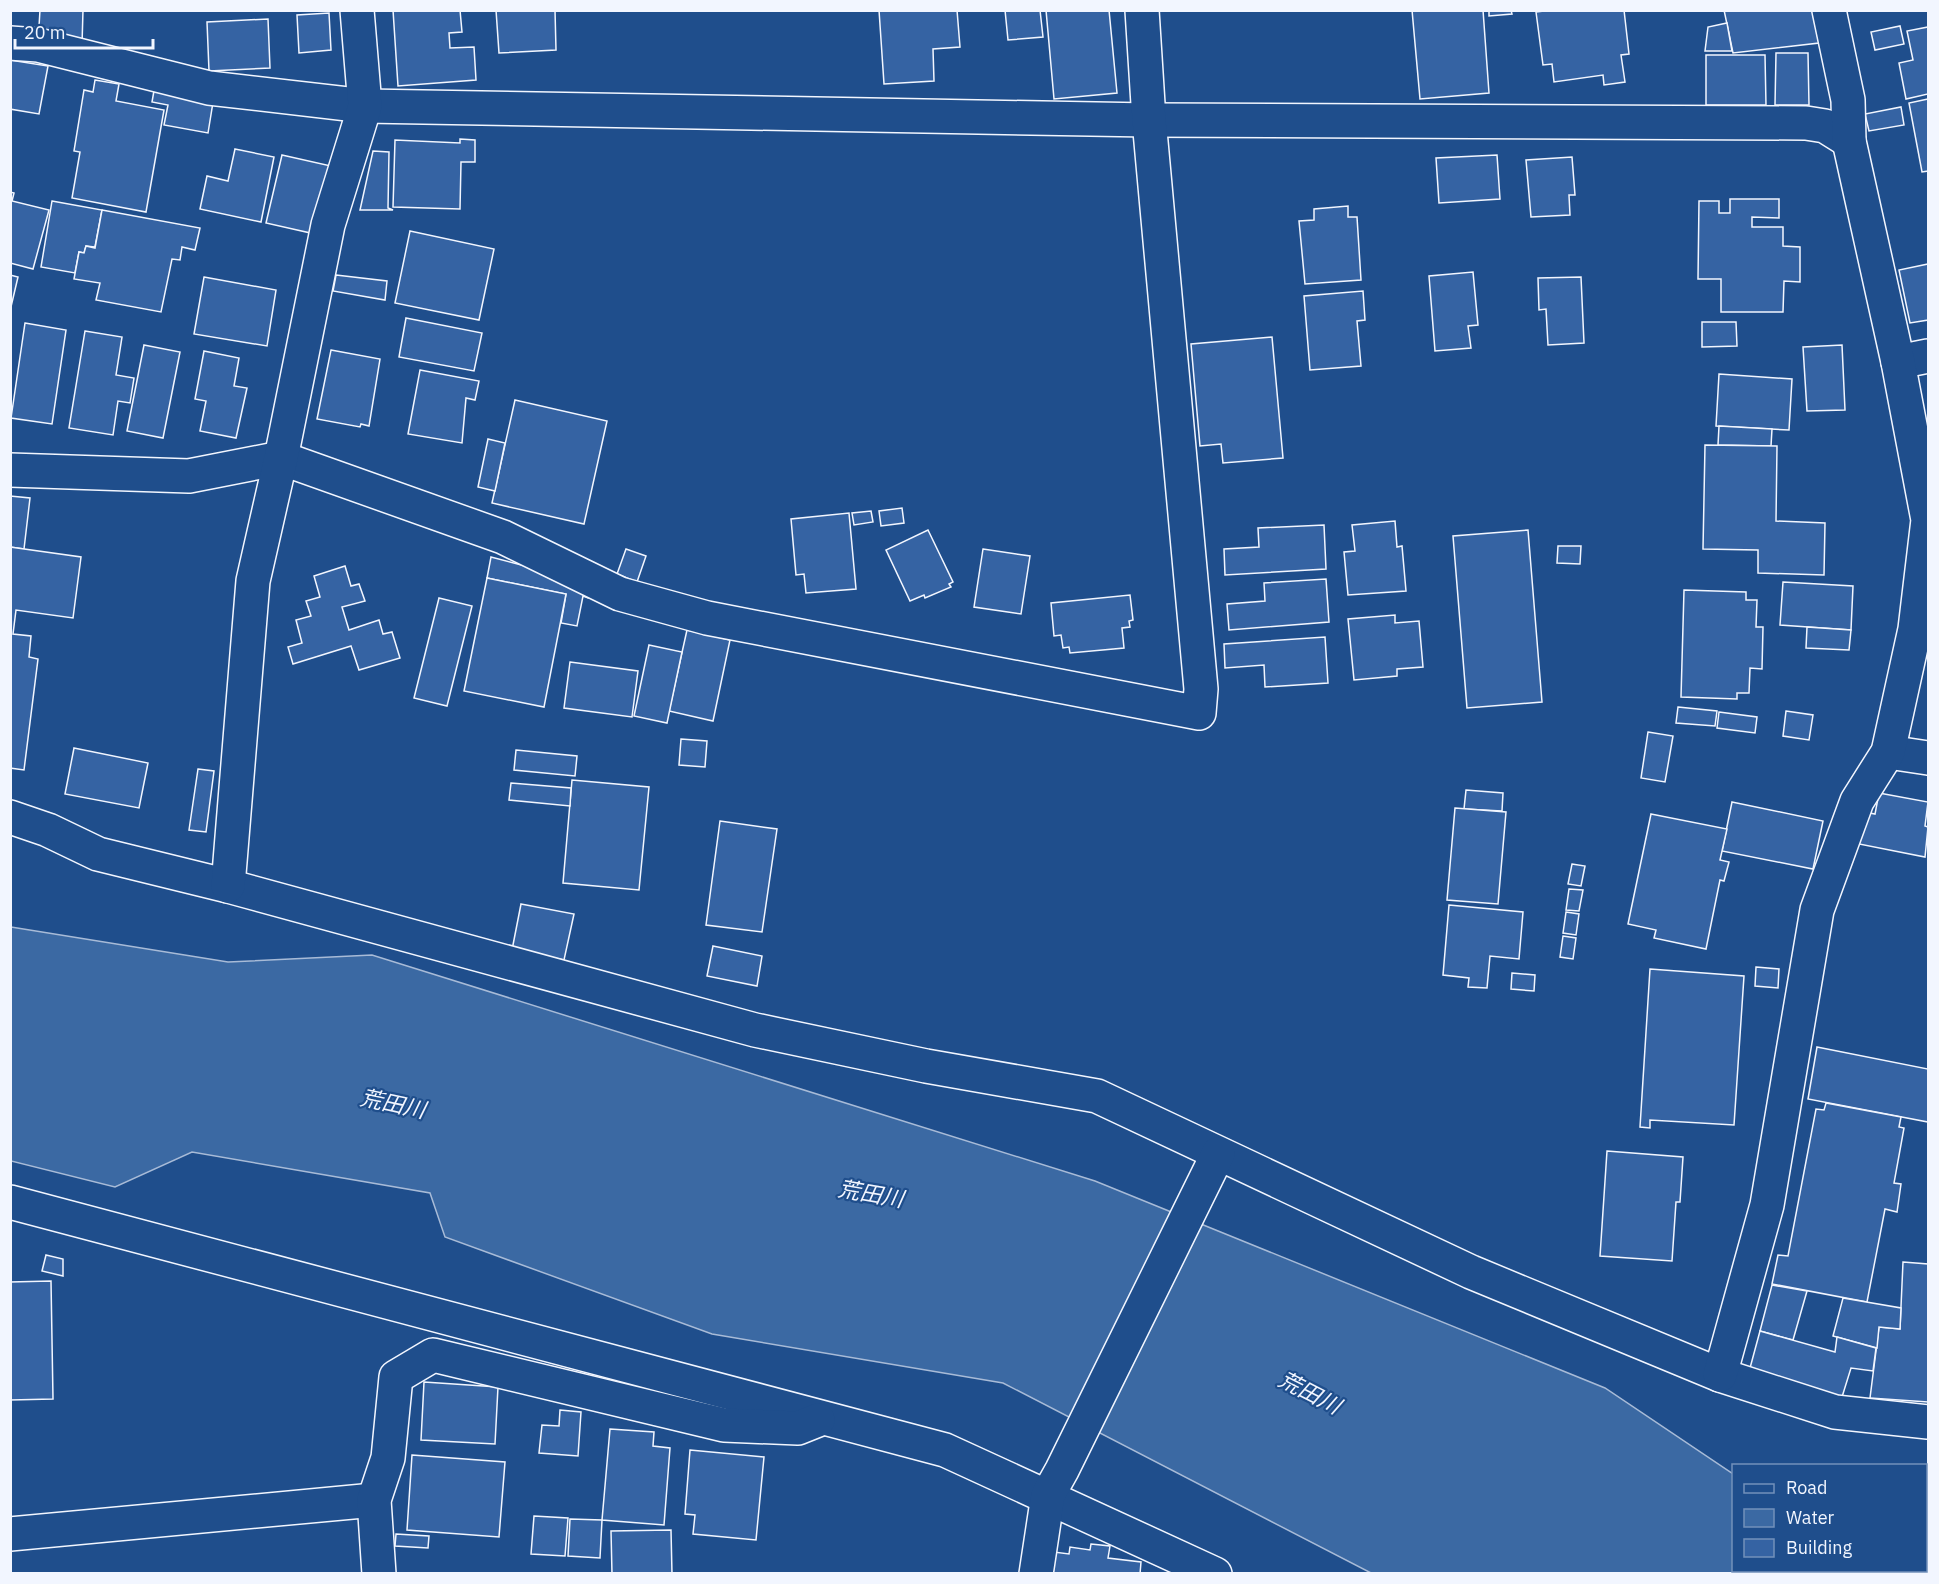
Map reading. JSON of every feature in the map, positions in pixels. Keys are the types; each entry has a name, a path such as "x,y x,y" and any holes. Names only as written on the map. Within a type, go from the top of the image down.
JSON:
{"street":[{"path":"228,886 253,581 281,458 328,225 365,106 357,10"},
{"path":"10,470 189,476 281,458 503,537 620,594 707,618 1198,713 1201,689 1149,120 1142,10"},
{"path":"1720,1375 1767,1205 1817,910 1857,801 1888,752 1915,629 1928,520 1913,359 1849,141 1848,100 1829,10"},
{"path":"10,43 38,45 209,88 365,106 1149,120 1806,123 1825,126 1849,141"},
{"path":"1888,752 1929,758"},
{"path":"10,817 48,830 98,854 228,886 755,1030 926,1066 1097,1096 1213,1167 1720,1375 1835,1412 1929,1422"},
{"path":"1036,1574 1055,1483 1213,1167"},
{"path":"10,1202 827,1416 1055,1483 1215,1574"},
{"path":"379,1574 374,1500 388,1458 396,1377 433,1355 724,1425 798,1428 827,1416"},
{"path":"10,1534 374,1500"}],"water":[{"name":"荒田川","path":"11,927 228,962 372,955 1095,1181 1605,1388 1732,1473 1732,1572 1882,1573 1371,1573 1003,1383 712,1334 445,1237 430,1193 192,1152 115,1187 11,1161"}],"building":[{"path":"40,10 83,10 82,45 38,43"},
{"path":"393,10 460,10 462,32 449,33 450,48 474,47 476,80 398,86"},
{"path":"496,10 555,10 556,50 499,53"},
{"path":"879,10 957,10 960,47 933,49 934,81 884,84"},
{"path":"1005,10 1040,10 1043,37 1008,40"},
{"path":"1046,10 1109,10 1117,93 1054,99"},
{"path":"1412,10 1483,10 1489,93 1420,99"},
{"path":"1489,10 1511,10 1512,14 1489,16"},
{"path":"1624,10 1629,54 1621,55 1625,82 1604,85 1603,75 1554,82 1552,64 1543,65 1536,12"},
{"path":"1724,10 1812,10 1819,43 1733,53"},
{"path":"329,13 331,50 299,53 297,15"},
{"path":"268,19 270,68 209,71 207,22"},
{"path":"1727,23 1732,51 1705,51 1708,27"},
{"path":"1900,26 1904,44 1875,50 1871,32"},
{"path":"1928,27 1928,94 1906,99 1899,63 1913,60 1907,31"},
{"path":"1776,53 1808,53 1809,105 1775,105"},
{"path":"1706,55 1765,55 1766,105 1706,105"},
{"path":"10,60 48,66 39,114 10,109"},
{"path":"95,80 119,84 116,101 164,110 146,212 72,198 80,152 74,151 84,90 93,92"},
{"path":"155,85 214,96 208,133 164,125 168,105 152,102"},
{"path":"1928,99 1928,171 1922,172 1909,103"},
{"path":"1901,107 1904,125 1869,131 1865,114"},
{"path":"460,139 475,140 475,162 461,162 460,209 393,207 395,140 460,143"},
{"path":"235,149 274,157 261,222 200,209 207,176 228,181"},
{"path":"373,151 389,152 388,208 393,210 360,210"},
{"path":"282,155 331,166 315,234 266,223"},
{"path":"1497,155 1500,199 1439,203 1436,158"},
{"path":"1572,157 1575,195 1569,195 1570,215 1531,217 1526,160"},
{"path":"10,192 14,193 12,201 49,210 33,269 10,263"},
{"path":"1730,199 1779,199 1779,218 1752,217 1752,227 1783,227 1783,246 1800,247 1800,282 1784,281 1783,312 1721,312 1721,279 1698,279 1699,201 1719,201 1719,213 1730,213"},
{"path":"52,201 102,210 95,247 86,246 84,253 79,252 75,273 41,267"},
{"path":"1348,206 1348,217 1357,217 1361,280 1305,284 1299,221 1314,220 1314,209"},
{"path":"102,210 200,228 195,250 182,247 180,260 172,259 161,312 96,300 100,283 74,279 79,252 84,253 86,246 95,248"},
{"path":"410,231 494,249 479,320 395,303"},
{"path":"1928,264 1928,320 1910,323 1899,270"},
{"path":"1473,272 1478,325 1468,326 1471,348 1435,351 1429,276"},
{"path":"10,275 18,277 10,311"},
{"path":"336,275 387,281 385,300 333,291"},
{"path":"204,277 276,290 267,346 194,334"},
{"path":"1581,277 1584,343 1548,345 1546,309 1539,310 1538,278"},
{"path":"1363,291 1365,320 1357,321 1361,366 1310,370 1304,296"},
{"path":"406,318 482,333 474,371 399,357"},
{"path":"1702,322 1736,322 1737,346 1702,347"},
{"path":"25,323 66,330 52,424 11,418"},
{"path":"85,331 122,337 116,375 134,378 130,403 118,401 113,435 69,428"},
{"path":"1272,337 1283,458 1223,463 1221,444 1200,446 1191,344"},
{"path":"144,345 180,352 163,438 127,431"},
{"path":"1842,345 1845,410 1807,411 1803,347"},
{"path":"331,350 380,359 369,426 361,424 360,427 317,419"},
{"path":"204,351 239,358 234,386 247,388 236,438 200,431 206,401 195,399"},
{"path":"420,370 479,381 475,400 466,398 462,443 408,434"},
{"path":"1719,374 1792,379 1789,430 1716,426"},
{"path":"515,400 607,421 584,524 492,503"},
{"path":"1719,426 1772,429 1771,446 1718,445"},
{"path":"488,439 505,443 495,491 478,487"},
{"path":"1705,445 1777,446 1776,521 1825,523 1824,575 1758,573 1758,550 1703,549"},
{"path":"10,496 30,498 24,549 10,547"},
{"path":"902,508 904,523 881,526 879,511"},
{"path":"871,511 873,522 854,525 852,513"},
{"path":"849,513 856,589 806,593 804,574 796,575 791,519"},
{"path":"1395,521 1397,547 1402,546 1406,591 1348,595 1344,552 1355,551 1352,525"},
{"path":"1324,525 1326,569 1225,575 1224,549 1259,547 1258,528"},
{"path":"928,530 953,582 949,584 951,587 925,598 924,595 910,601 886,550"},
{"path":"1528,530 1542,702 1467,708 1453,536"},
{"path":"1558,546 1581,546 1580,564 1557,563"},
{"path":"10,547 81,557 73,618 16,610 13,634 31,636 29,657 38,659 24,770 10,768"},
{"path":"626,549 646,556 637,582 617,574"},
{"path":"983,549 1030,556 1021,614 974,607"},
{"path":"491,557 529,567 588,593 588,598 583,596 577,626 561,623 566,594 487,578"},
{"path":"345,566 351,586 359,584 365,601 342,607 349,630 379,620 383,634 392,632 400,658 359,670 351,646 293,664 288,647 302,643 296,620 311,616 306,601 320,597 314,576"},
{"path":"487,578 566,594 544,707 464,691"},
{"path":"1326,579 1329,622 1229,630 1227,604 1265,601 1264,583"},
{"path":"1783,582 1853,586 1851,630 1780,625"},
{"path":"1684,590 1746,592 1746,600 1757,600 1756,627 1763,627 1762,669 1750,668 1749,693 1737,693 1737,699 1681,697"},
{"path":"1130,595 1133,620 1129,621 1130,627 1122,628 1124,648 1070,653 1069,647 1063,648 1061,635 1054,636 1051,603"},
{"path":"439,598 472,606 447,706 414,698"},
{"path":"1395,615 1395,623 1419,621 1423,667 1397,669 1397,676 1354,680 1348,619"},
{"path":"1807,627 1851,630 1849,650 1806,648"},
{"path":"687,630 730,640 713,721 669,711"},
{"path":"1325,637 1328,683 1265,687 1264,665 1225,668 1224,644"},
{"path":"649,645 682,652 667,723 634,716"},
{"path":"570,662 638,671 632,717 564,708"},
{"path":"1678,707 1717,711 1715,726 1676,723"},
{"path":"1786,711 1813,715 1809,740 1783,736"},
{"path":"1719,712 1757,717 1755,733 1717,728"},
{"path":"1648,732 1673,736 1665,782 1641,778"},
{"path":"681,739 707,741 705,767 679,765"},
{"path":"74,748 148,763 139,808 65,794"},
{"path":"516,750 577,756 575,776 514,770"},
{"path":"198,769 214,771 206,832 189,830"},
{"path":"572,780 649,787 639,890 563,883"},
{"path":"511,783 571,788 570,806 509,800"},
{"path":"1466,790 1503,793 1502,811 1464,809"},
{"path":"1879,793 1928,802 1925,857 1859,844 1865,812 1875,814"},
{"path":"1732,802 1823,821 1813,869 1722,851"},
{"path":"1455,808 1506,812 1498,904 1447,900"},
{"path":"1651,814 1727,829 1720,860 1729,862 1724,881 1720,880 1706,949 1654,938 1656,930 1628,924"},
{"path":"720,821 777,829 762,932 706,925"},
{"path":"1572,864 1585,866 1581,886 1568,884"},
{"path":"1569,889 1583,890 1579,911 1566,910"},
{"path":"521,904 574,914 564,960 512,950"},
{"path":"1449,905 1523,912 1519,959 1490,956 1487,988 1468,987 1469,978 1443,975"},
{"path":"1566,912 1579,914 1576,935 1563,933"},
{"path":"1563,936 1576,938 1573,959 1560,957"},
{"path":"713,946 762,956 757,986 707,976"},
{"path":"1756,967 1779,969 1778,988 1755,986"},
{"path":"1650,969 1744,976 1734,1125 1650,1120 1650,1128 1640,1127"},
{"path":"1512,973 1535,975 1534,991 1511,989"},
{"path":"1817,1047 1928,1069 1928,1122 1808,1099"},
{"path":"1826,1103 1901,1117 1899,1127 1904,1128 1894,1183 1901,1184 1897,1212 1885,1209 1867,1302 1772,1284 1778,1255 1788,1256 1816,1109 1824,1110"},
{"path":"1607,1151 1683,1157 1680,1202 1676,1202 1672,1261 1600,1256"},
{"path":"46,1255 63,1259 63,1276 42,1271"},
{"path":"1903,1262 1928,1264 1928,1402 1870,1398 1879,1327 1900,1329"},
{"path":"51,1281 53,1399 10,1400 10,1282"},
{"path":"1772,1285 1807,1291 1793,1340 1760,1331"},
{"path":"1843,1298 1901,1308 1900,1329 1879,1327 1877,1348 1833,1336"},
{"path":"1760,1331 1835,1352 1837,1337 1876,1348 1873,1371 1851,1368 1842,1397 1750,1368"},
{"path":"424,1382 498,1387 495,1444 421,1440"},
{"path":"560,1410 581,1412 578,1456 539,1453 542,1425 559,1426"},
{"path":"610,1429 654,1432 653,1446 670,1448 664,1525 602,1520"},
{"path":"690,1450 764,1457 756,1540 693,1534 695,1515 685,1514"},
{"path":"412,1455 505,1462 499,1537 407,1530"},
{"path":"1928,1474 1928,1574 1918,1574 1918,1572 1927,1572"},
{"path":"534,1516 568,1518 565,1556 531,1554"},
{"path":"570,1519 602,1520 600,1558 568,1556"},
{"path":"671,1530 672,1574 612,1574 611,1531"},
{"path":"396,1534 429,1536 428,1548 395,1546"},
{"path":"1091,1544 1110,1546 1108,1558 1141,1562 1140,1574 1051,1574 1054,1552 1069,1554 1070,1547 1090,1550"}]}
